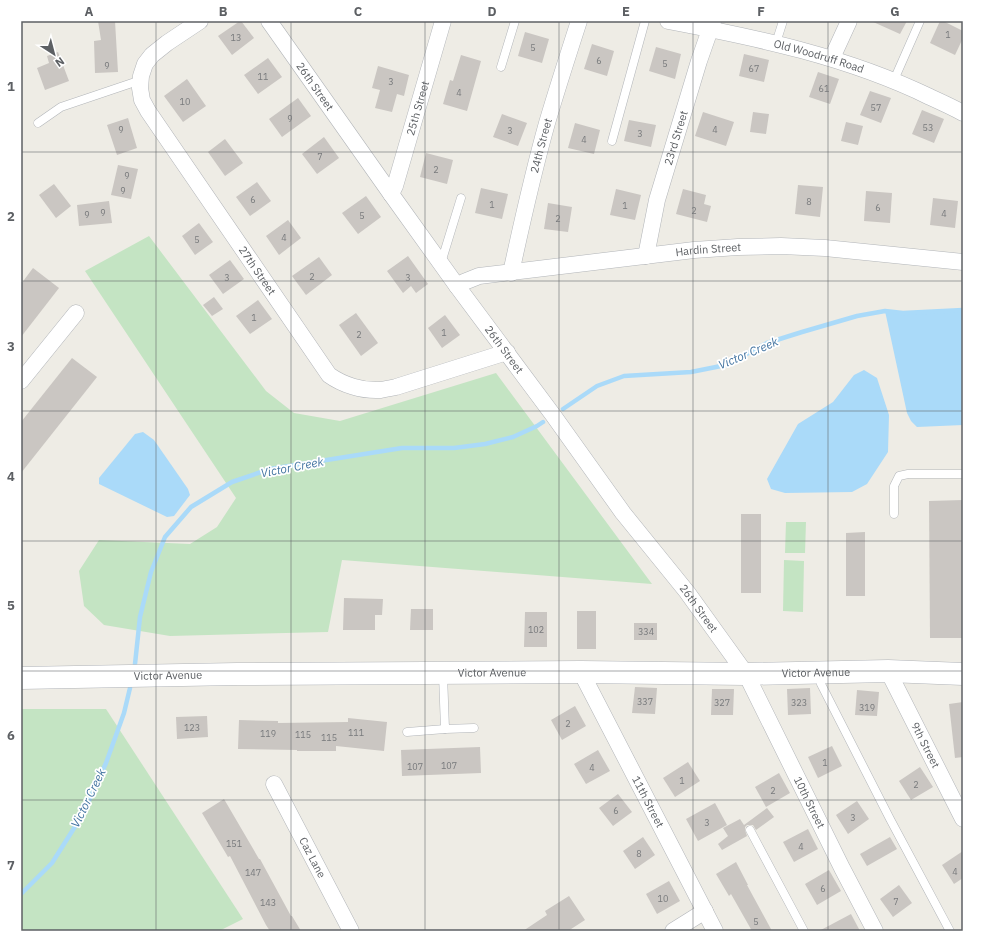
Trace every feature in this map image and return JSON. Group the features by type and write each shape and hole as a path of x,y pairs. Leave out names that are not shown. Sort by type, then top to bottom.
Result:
{"street":[{"name":"27th Street","path":"200,21 152,54 145,64 141,76 140,88 142,100 148,111 329,375 349,386 380,390 396,387 507,352"},
{"name":"26th Street","path":"269,21 457,286 562,426 623,513 687,592 746,674"},
{"name":"25th Street","path":"391,194 396,186 444,21"},
{"name":"24th Street","path":"511,273 547,122 579,21"},
{"name":"Old Woodruff Road","path":"668,21 711,25 832,58 894,80 961,108"},
{"path":"832,58 848,21"},
{"name":"23rd Street","path":"646,256 657,200 711,25"},
{"name":"Hardin Street","path":"457,286 480,276 694,250 738,247 781,246 825,248 963,262"},
{"path":"21,381 76,313"},
{"name":"Victor Avenue","path":"21,678 237,674 581,672 746,674 888,671 963,674"},
{"name":"9th Street","path":"888,671 963,819"},
{"name":"11th Street","path":"581,672 715,931"},
{"name":"10th Street","path":"746,674 842,868 875,931"},
{"name":"Caz Lane","path":"274,784 351,931"},
{"path":"673,931 705,911"}],"lane":[{"path":"501,67 515,21"},
{"path":"612,141 645,21"},
{"path":"776,43 783,21"},
{"path":"894,80 920,21"},
{"path":"38,123 61,106 141,80"},
{"path":"441,264 461,198"},
{"path":"894,514 894,486 899,476 908,474 963,474"},
{"path":"820,672 821,684 890,819 950,931"},
{"path":"443,673 445,729"},
{"path":"407,732 474,728"},
{"path":"750,830 804,931"}],"green space":[{"path":"149,236 266,391 294,413 340,421 496,373 652,584 342,560 328,632 170,636 104,625 84,606 79,571 99,540 190,544 217,527 236,498 85,271"},
{"path":"786,522 806,522 805,553 785,553"},
{"path":"784,560 804,561 803,612 783,611"},
{"path":"21,709 106,709 243,919 219,931 21,931"}],"water":[{"path":"963,310 963,425 917,427 911,421 907,413 885,311 903,313"},
{"path":"864,370 877,378 889,415 888,452 867,484 852,492 785,493 771,489 767,479 798,424 833,402 854,375"},
{"path":"143,432 154,440 188,489 190,495 174,516 167,517 99,484 99,478 135,434"}],"building":[{"path":"98,21 115,21 118,72 95,73 94,41 101,40"},
{"path":"240,21 254,38 232,55 218,36"},
{"path":"871,21 907,21 900,34"},
{"path":"940,21 963,31 963,38 955,55 930,43"},
{"path":"525,32 549,39 542,63 518,56"},
{"path":"592,44 614,51 607,76 584,69"},
{"path":"656,47 681,54 675,79 649,71"},
{"path":"58,52 69,81 45,90 37,68 49,63 47,56"},
{"path":"744,54 769,60 764,82 739,76"},
{"path":"461,55 481,61 467,111 443,104 450,80 453,81"},
{"path":"268,58 282,77 258,94 244,75"},
{"path":"378,66 409,75 404,96 397,94 392,112 375,108 380,90 372,88"},
{"path":"818,72 839,79 830,104 809,97"},
{"path":"187,79 206,106 183,122 164,96"},
{"path":"870,91 891,98 881,123 860,115"},
{"path":"298,98 311,116 282,137 269,119"},
{"path":"922,110 944,119 934,143 912,134"},
{"path":"703,112 734,122 726,146 695,136"},
{"path":"753,112 769,114 766,134 750,132"},
{"path":"502,114 527,123 518,146 493,137"},
{"path":"128,118 137,148 117,155 107,125"},
{"path":"629,120 656,125 651,147 624,141"},
{"path":"846,122 863,126 858,145 841,141"},
{"path":"575,123 600,130 594,154 568,148"},
{"path":"324,137 339,158 317,174 302,154"},
{"path":"225,139 243,163 225,176 208,152"},
{"path":"426,153 453,160 447,184 420,177"},
{"path":"118,165 138,169 131,199 111,195"},
{"path":"257,182 271,201 250,216 236,197"},
{"path":"54,184 71,206 56,218 39,195"},
{"path":"798,185 823,187 820,217 795,214"},
{"path":"481,188 508,194 502,219 475,213"},
{"path":"616,189 641,195 635,220 610,215"},
{"path":"683,189 706,195 704,204 711,206 707,222 676,214"},
{"path":"866,191 892,193 890,223 864,221"},
{"path":"366,196 381,217 358,234 342,213"},
{"path":"933,198 958,201 955,228 930,225"},
{"path":"109,201 112,223 79,226 77,205"},
{"path":"548,203 572,207 568,232 544,229"},
{"path":"288,220 301,238 279,255 266,236"},
{"path":"199,223 213,242 195,255 182,236"},
{"path":"408,256 428,284 416,293 411,286 403,293 387,271"},
{"path":"319,257 332,275 306,295 292,276"},
{"path":"230,260 244,279 223,294 209,275"},
{"path":"33,268 59,288 21,337 21,284"},
{"path":"214,297 223,309 212,316 203,305"},
{"path":"258,300 272,319 250,334 236,316"},
{"path":"356,313 378,343 361,356 339,325"},
{"path":"445,315 460,335 442,348 428,328"},
{"path":"72,358 97,377 21,473 21,422"},
{"path":"963,500 963,638 930,638 929,501"},
{"path":"741,514 761,514 761,593 741,593"},
{"path":"865,532 865,596 846,596 846,533"},
{"path":"344,598 383,599 382,615 375,615 375,630 343,630"},
{"path":"411,609 433,609 433,630 410,630"},
{"path":"577,611 596,611 596,649 577,649"},
{"path":"525,612 547,612 547,647 524,647"},
{"path":"634,623 657,623 657,640 634,640"},
{"path":"635,687 657,688 655,714 632,713"},
{"path":"810,688 811,714 788,715 787,689"},
{"path":"712,689 734,689 733,715 711,715"},
{"path":"857,690 879,692 877,716 855,715"},
{"path":"963,702 963,757 955,758 949,704"},
{"path":"575,706 586,726 562,740 551,720"},
{"path":"207,716 208,737 177,739 176,717"},
{"path":"348,718 387,722 384,751 336,746 336,751 238,749 239,720 278,721 278,723 348,722"},
{"path":"832,746 842,766 818,778 808,757"},
{"path":"480,747 481,773 402,776 401,750"},
{"path":"598,750 610,771 586,784 574,764"},
{"path":"688,762 700,781 675,797 663,778"},
{"path":"920,767 933,787 911,800 899,781"},
{"path":"779,773 790,793 766,807 755,787"},
{"path":"618,794 632,812 613,826 599,808"},
{"path":"224,799 301,931 270,931 266,925 230,856 228,857 202,813"},
{"path":"857,801 869,819 848,834 836,815"},
{"path":"715,803 727,825 698,841 686,819"},
{"path":"767,808 774,817 756,830 753,825 747,825 745,830 747,836 722,850 718,844 728,836 723,828 740,819 744,825"},
{"path":"808,829 818,849 794,862 783,842"},
{"path":"643,837 655,855 635,869 623,851"},
{"path":"890,837 897,849 867,866 860,854"},
{"path":"963,851 963,878 954,884 942,865"},
{"path":"736,862 772,931 752,931 731,894 729,896 716,874"},
{"path":"829,870 841,891 817,905 805,884"},
{"path":"669,881 680,901 657,914 646,894"},
{"path":"899,885 912,903 893,917 880,899"},
{"path":"569,896 585,920 568,931 523,931 547,915 545,911"},
{"path":"851,914 860,931 819,931"}],"waterway":[{"name":"Victor Creek","path":"563,409 597,386 624,376 691,372 726,365 767,343 857,316 885,311 903,313 963,310"},
{"name":"Victor Creek","path":"135,664 140,617 151,572 165,537 191,507 232,482 270,469 402,448 454,448 485,444 513,437 543,422"},
{"name":"Victor Creek","path":"21,894 52,863 83,814 106,763 124,713 130,688"}]}
